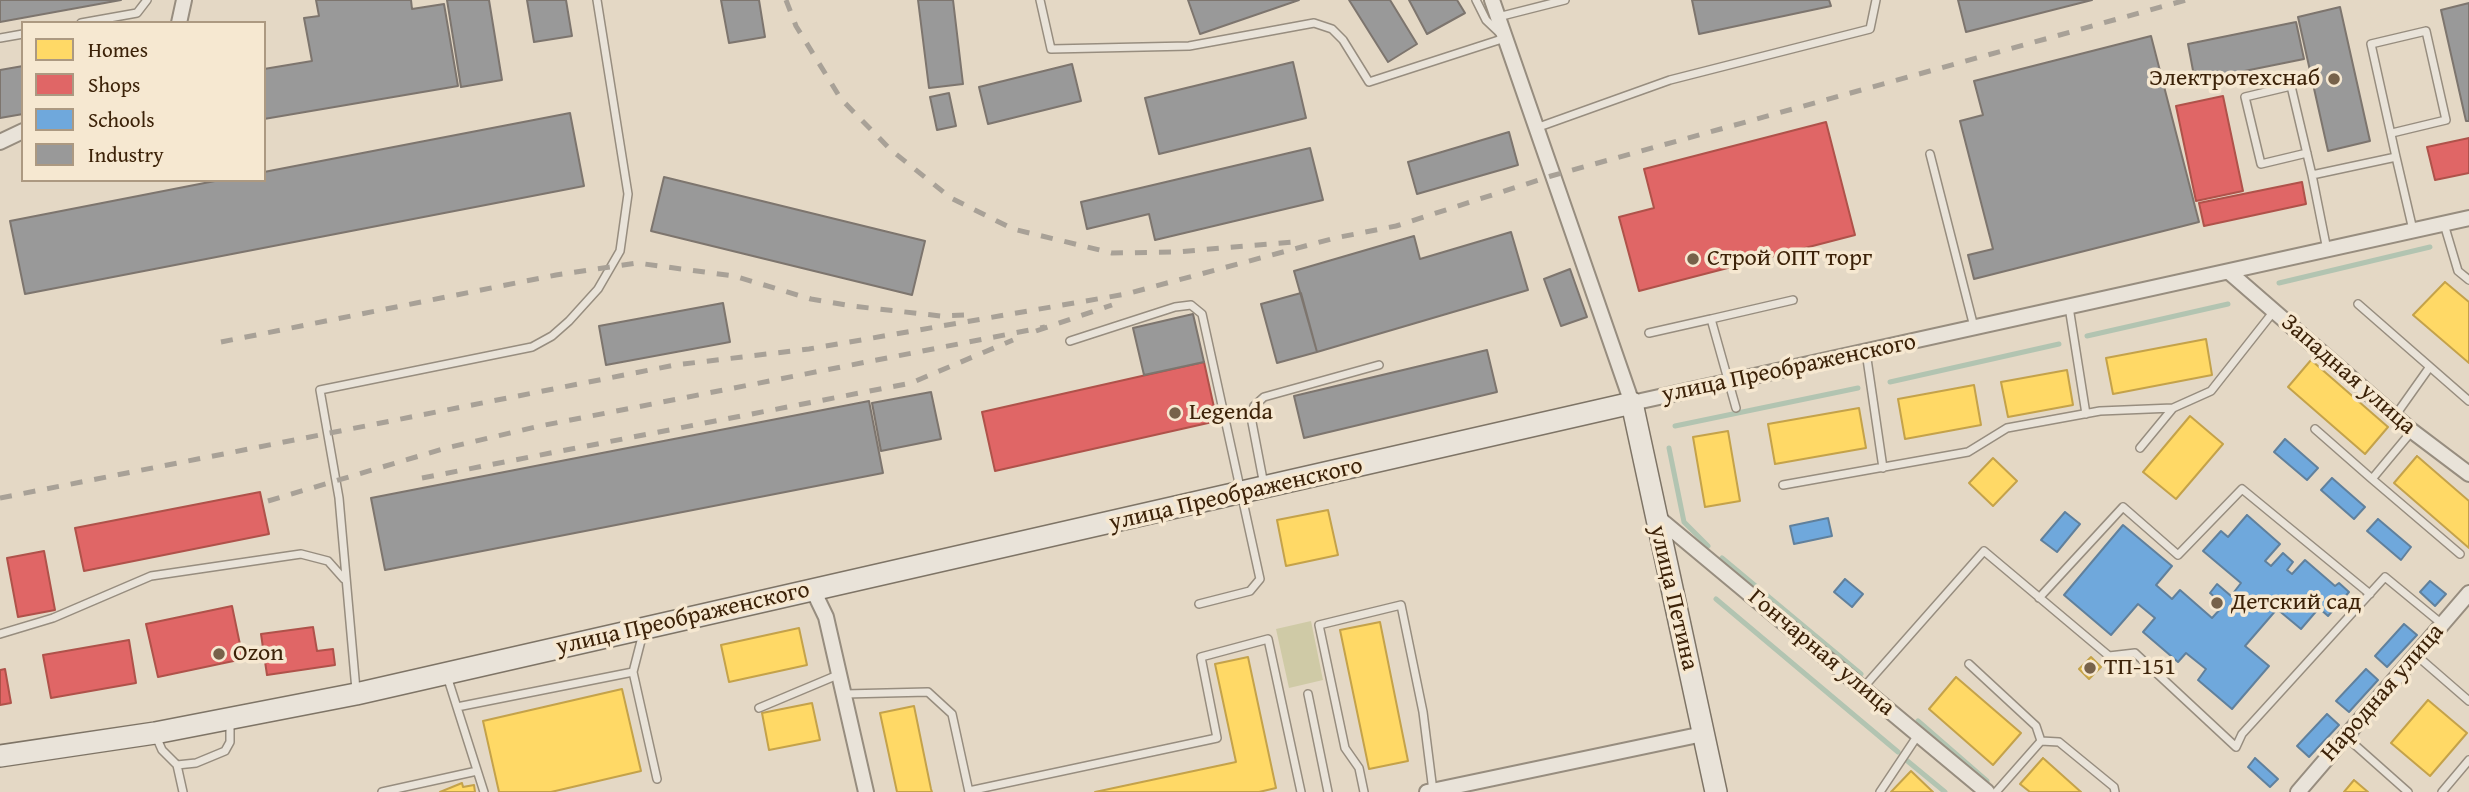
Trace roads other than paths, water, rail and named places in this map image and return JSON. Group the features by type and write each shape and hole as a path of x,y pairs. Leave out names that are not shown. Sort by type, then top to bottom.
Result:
{"street":[{"path":"179,21 184,0"},
{"path":"1492,0 1632,403"},
{"path":"0,142 21,132"},
{"name":"улица Преображенского","path":"0,756 155,733 356,694 1265,489 1632,403 2469,218"},
{"name":"Западная улица","path":"2229,272 2395,416 2469,474"},
{"name":"улица Петина","path":"1632,403 1654,515 1716,792"},
{"name":"Гончарная улица","path":"1654,515 1987,792"},
{"path":"813,590 826,617 841,674 866,792"},
{"name":"Народная улица","path":"2298,792 2469,593"},
{"path":"1430,791 1703,734"}],"lane":[{"path":"91,21 137,12 146,0"},
{"path":"356,694 339,498 320,390 532,346 552,336 598,289 620,251 628,194 597,0"},
{"path":"1040,0 1051,49 1189,46 1314,23 1332,29 1343,40 1369,82 1505,38 1486,20 1476,0"},
{"path":"1498,17 1565,0"},
{"path":"1535,128 1670,80 1870,29 1877,0"},
{"path":"2392,133 2446,120 2426,31 2371,44 2413,230"},
{"path":"0,38 21,34"},
{"path":"2306,153 2260,164 2245,97 2291,86 2312,175 2327,250"},
{"path":"1930,154 1975,328"},
{"path":"2312,175 2396,157"},
{"path":"2444,224 2458,271 2469,280"},
{"path":"1649,333 1793,300"},
{"path":"2358,304 2429,369 2469,401"},
{"path":"1070,341 1175,307 1191,305 1202,314 1260,579 1250,591 1199,604"},
{"path":"2069,307 2086,414"},
{"path":"1783,485 1968,452 2007,428 2086,414 2173,408 2211,391 2274,311"},
{"path":"1711,319 1736,408"},
{"path":"1866,352 1883,468"},
{"path":"1265,489 1251,417 1254,406 1264,397 1379,365"},
{"path":"2395,416 2429,369"},
{"path":"2140,448 2173,408"},
{"path":"2315,429 2460,554"},
{"path":"2372,479 2412,430"},
{"path":"2039,598 2123,507 2178,555 2242,489 2370,594"},
{"path":"1863,688 1984,551 2109,656 2135,653 2236,747 2242,734 2385,577 2442,624"},
{"path":"0,634 53,618 151,576 301,554 328,561 344,579"},
{"path":"1364,792 1359,768 1345,748 1319,625 1401,605 1423,712 1430,791"},
{"path":"644,628 634,672 657,779"},
{"path":"845,694 928,692 952,714 969,792 1217,738 1201,657 1268,639 1301,792"},
{"path":"2416,655 2469,701"},
{"path":"1969,664 2036,726 2041,741"},
{"path":"457,708 634,672"},
{"path":"446,674 484,792"},
{"path":"759,708 841,674"},
{"path":"1308,694 1328,792"},
{"path":"177,765 196,763 225,751 230,742 230,717"},
{"path":"155,733 162,750 177,765 183,792"},
{"path":"1880,792 1919,735"},
{"path":"2346,736 2408,792"},
{"path":"1996,792 2041,741"},
{"path":"2041,741 2059,742 2114,787 2115,792"},
{"path":"2442,792 2469,760"},
{"path":"382,792 477,771"}],"waterway":[{"path":"2279,283 2430,247"},
{"path":"2087,336 2228,304"},
{"path":"1890,382 2059,344"},
{"path":"1675,426 1858,388"},
{"path":"1669,448 1684,522 1708,546"},
{"path":"1722,558 1861,674"},
{"path":"1716,599 1898,752"},
{"path":"1918,721 1987,781"},
{"path":"1905,759 1945,792"}],"railway":[{"path":"786,0 796,26 841,99 891,150 951,198 1013,229 1112,253 1176,252 1293,242"},
{"path":"0,498 675,365 809,349 1126,294 1335,238 1396,226 1551,176 2186,0"},
{"path":"221,342 556,275 637,263 734,276 811,299 852,306 941,316 964,315"},
{"path":"1036,331 1112,305"},
{"path":"268,501 446,448 540,426 1045,327"},
{"path":"422,478 911,383 1013,340"}],"place":[{"name":"Электротехснаб","path":"2334,79"},
{"name":"Строй ОПТ торг","path":"1693,259"},
{"name":"Legenda","path":"1175,413"},
{"name":"Детский сад","path":"2217,603"},
{"name":"Ozon","path":"219,654"},
{"name":"ТП-151","path":"2090,668"}]}
